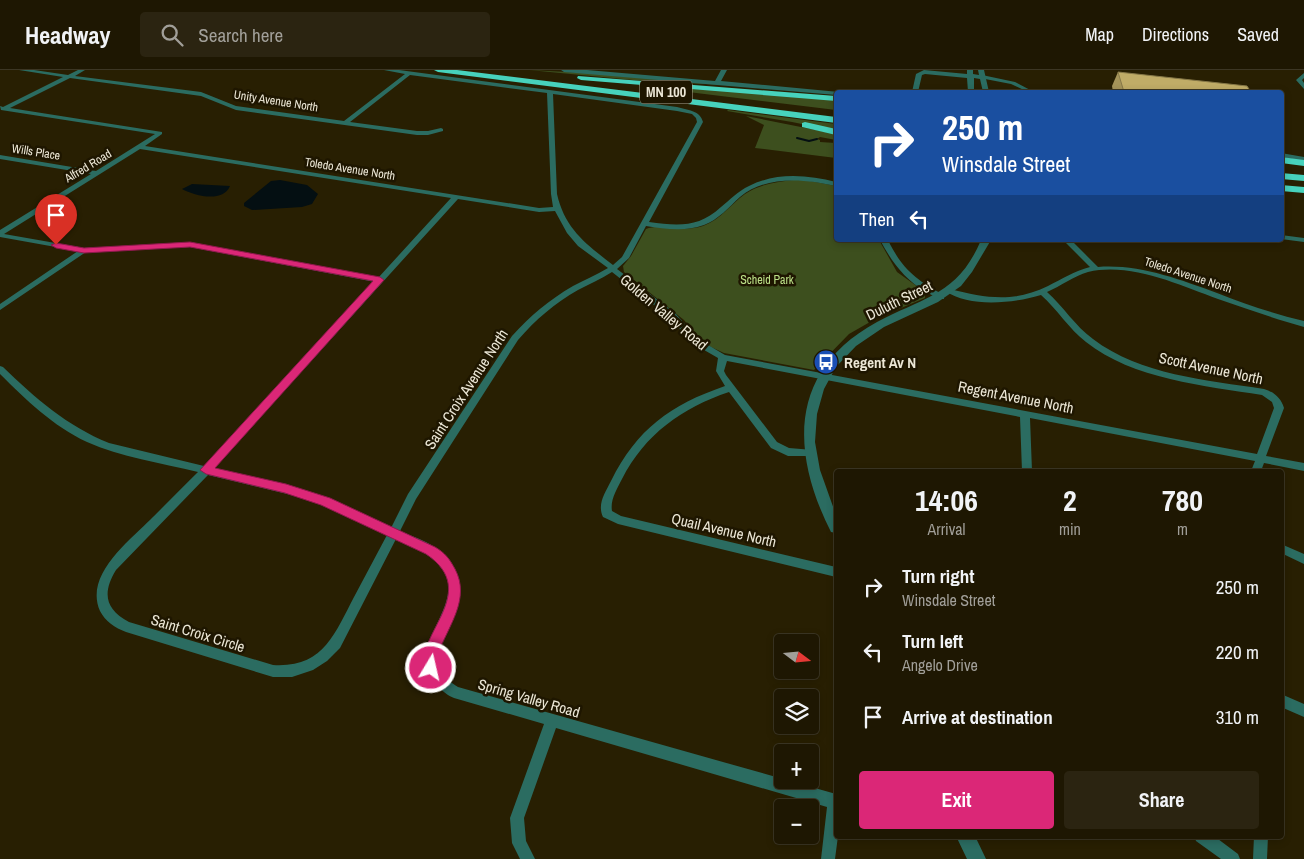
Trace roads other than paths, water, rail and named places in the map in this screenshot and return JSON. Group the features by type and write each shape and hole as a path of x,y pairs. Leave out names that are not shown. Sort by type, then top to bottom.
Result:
{"highway":[{"name":"MN 100","path":"438,70 834,120"},
{"name":"MN 100","path":"495,70 834,113"},
{"path":"501,70 533,73"},
{"path":"562,73 635,83 834,96"},
{"path":"596,90 791,122 834,132"},
{"path":"1284,160 1304,163"},
{"path":"1284,168 1304,170"},
{"path":"1284,176 1304,178"},
{"path":"1284,188 1304,190"}],"street":[{"name":"Unity Avenue North","path":"22,70 201,94 215,97 230,106 345,123 417,133 441,130"},
{"path":"1,109 82,70"},
{"path":"388,70 550,91"},
{"path":"717,83 724,70"},
{"path":"1296,70 1304,74 1299,80 1304,87"},
{"path":"915,90 919,74 924,72 982,74 1012,83 1027,90"},
{"path":"345,123 409,73"},
{"path":"562,73 717,83 834,96"},
{"path":"970,73 971,90"},
{"path":"982,74 986,90"},
{"name":"Saint Croix Avenue North","path":"392,533 412,497 520,332 541,311 570,291 606,274 625,258 700,122 700,117 696,114 668,108 550,91"},
{"name":"Golden Valley Road","path":"550,91 554,194 557,209 571,233 581,244 672,315 695,341 723,357 720,371 730,388 774,444 788,452 810,453"},
{"name":"Alfred Road","path":"0,234 160,133 1,109"},
{"name":"Toledo Avenue North","path":"140,147 539,210 557,209"},
{"path":"1284,156 1304,159"},
{"name":"Wills Place","path":"0,157 97,173"},
{"path":"644,223 679,227 700,224 712,218 746,190 772,181 804,178 834,184"},
{"name":"Saint Croix Circle","path":"392,533 336,644 318,661 298,670 286,673 274,671 126,627 117,623 104,610 102,592 109,572 123,554 206,470 456,197"},
{"path":"0,234 84,250 190,245 380,280"},
{"path":"1284,237 1304,240"},
{"name":"Toledo Avenue North","path":"885,242 903,272 915,282 946,294 974,299 1007,300 1042,292 1077,272 1117,268 1149,273 1304,324"},
{"path":"976,242 978,257"},
{"name":"Duluth Street","path":"810,453 810,415 814,397 823,376 844,349 881,324 946,294 965,277 985,242"},
{"path":"1069,242 1096,269"},
{"path":"0,308 84,250"},
{"name":"Scott Avenue North","path":"1042,292 1080,332 1106,351 1153,370 1178,377 1264,392 1278,402 1279,408 1261,458"},
{"name":"Regent Avenue North","path":"723,357 1304,466"},
{"name":"Spring Valley Road","path":"0,369 43,410 71,431 86,439 107,446 310,496 430,550 443,558 453,578 455,589 450,612 430,656 431,668 436,678 454,692 834,801"},
{"name":"Quail Avenue North","path":"730,388 688,404 670,415 645,437 630,456 617,478 606,504 607,514 618,520 834,572"},
{"path":"1026,414 1027,469"},
{"path":"810,453 819,490 826,510 834,524"},
{"path":"1257,469 1261,458"},
{"path":"1284,549 1304,559"},
{"path":"1284,702 1304,712"},
{"path":"528,859 519,843 517,818 552,720"},
{"path":"828,859 834,816"},
{"path":"967,839 977,859"},
{"path":"1205,839 1233,859"},
{"path":"1260,859 1262,839"}],"waterway":[{"path":"797,138 809,141 817,139"}],"place":[{"name":"Regent Av N","path":"826,362"}],"park label":[{"name":"Scheid Park","path":"767,280"}]}
